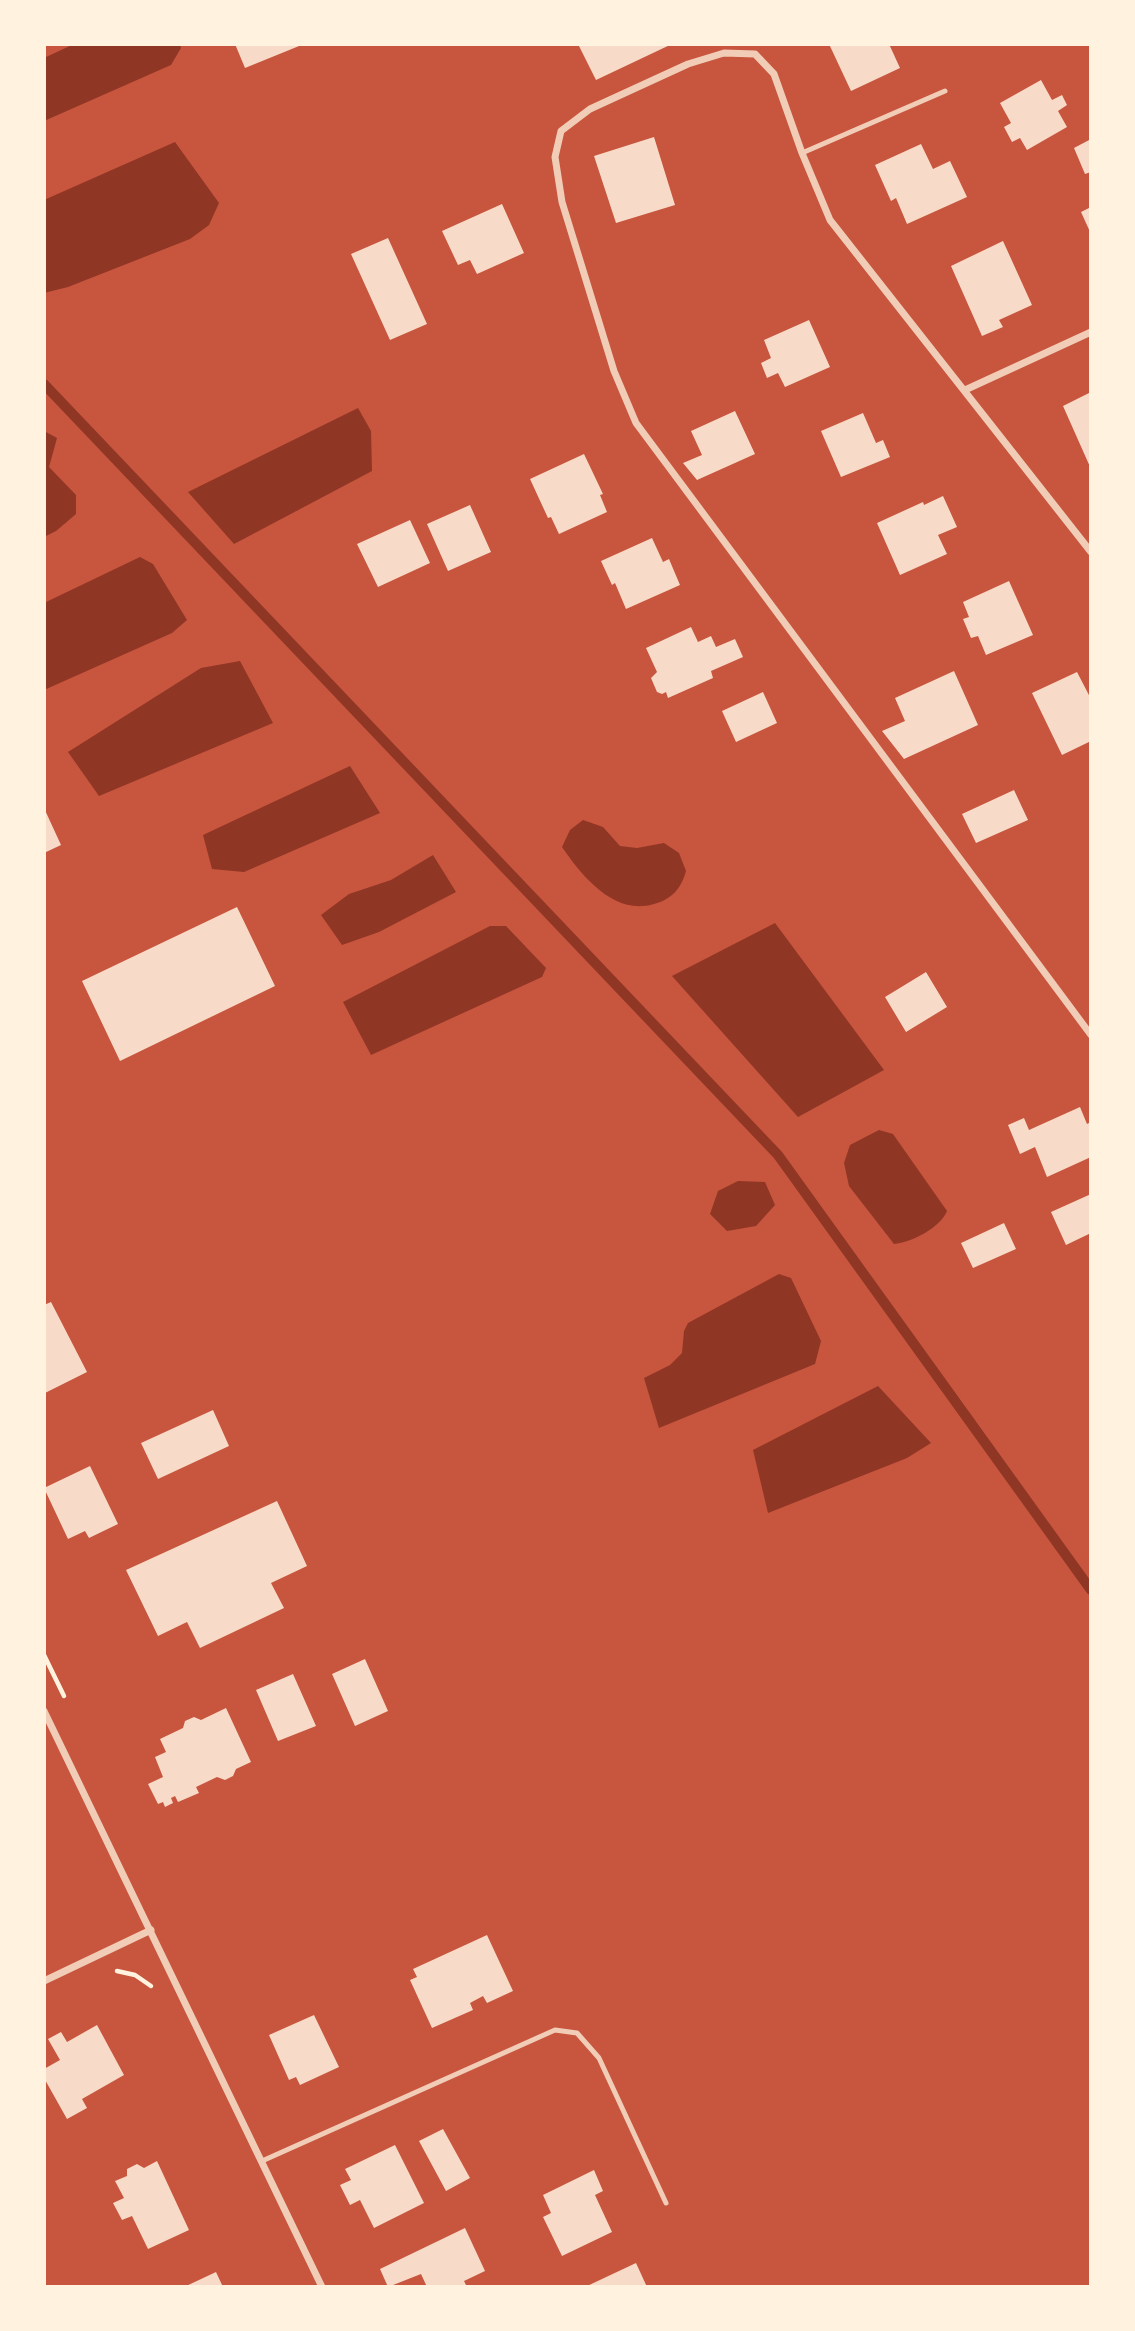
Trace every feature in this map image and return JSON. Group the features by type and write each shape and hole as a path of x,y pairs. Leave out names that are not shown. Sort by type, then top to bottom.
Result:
{"street":[{"path":"1091,552 830,220 802,153 774,74 755,54 724,53 688,64 590,109 561,131 555,158 562,202 614,371 636,423 1091,1035"},
{"path":"965,390 1091,332"},
{"path":"44,1711 322,2287"},
{"path":"44,1981 151,1930"}],"lane":[{"path":"802,153 945,91"},
{"path":"262,2161 555,2029 577,2033 599,2058 666,2203"}],"path":[{"path":"105,1977 117,1971 135,1975 153,1987 161,2001 180,1992"}],"shaded area":[{"path":"74,44 180,44 181,48 171,65 44,121 44,58"},
{"path":"175,142 219,203 209,225 190,239 68,287 44,293 44,200"},
{"path":"358,408 371,431 372,471 234,544 188,492"},
{"path":"44,431 57,438 49,467 76,495 76,514 56,531 44,537"},
{"path":"140,557 153,564 187,620 172,633 44,690 44,603"},
{"path":"240,661 273,723 99,796 68,752 201,668"},
{"path":"350,766 380,813 244,872 212,869 203,835"},
{"path":"583,820 603,827 620,846 637,848 664,843 679,853 686,871 678,888 660,902 639,906 613,899 600,891 579,870 562,847 570,830"},
{"path":"433,855 456,892 379,932 342,945 321,915 349,894 391,880"},
{"path":"775,923 884,1070 798,1117 672,976"},
{"path":"490,926 506,926 546,968 542,977 371,1055 343,1002"},
{"path":"879,1130 893,1134 947,1211 938,1223 925,1233 894,1244 849,1186 844,1163 850,1145"},
{"path":"738,1181 765,1182 775,1205 756,1226 727,1231 710,1214 718,1191"},
{"path":"779,1274 791,1278 821,1341 815,1364 659,1428 644,1378 670,1365 682,1353 684,1331 688,1323"},
{"path":"878,1386 931,1443 907,1458 768,1513 753,1450"}],"building":[{"path":"235,44 304,44 245,68"},
{"path":"578,44 672,44 596,80"},
{"path":"829,44 889,44 900,68 851,91"},
{"path":"1041,80 1052,100 1062,95 1067,105 1058,111 1067,127 1027,150 1020,138 1012,142 1004,127 1011,123 1000,103"},
{"path":"654,137 675,205 616,223 594,156"},
{"path":"1091,139 1091,172 1085,174 1074,148"},
{"path":"921,144 933,169 950,161 967,197 907,224 896,198 891,201 875,165"},
{"path":"502,204 524,253 477,274 470,260 458,265 442,231"},
{"path":"1091,207 1091,234 1081,212"},
{"path":"388,238 427,324 390,340 351,254"},
{"path":"1003,241 1032,305 999,320 1003,327 982,336 951,266"},
{"path":"809,320 830,367 785,387 778,373 767,378 761,363 771,358 764,340"},
{"path":"1091,392 1091,469 1063,406"},
{"path":"735,411 755,454 697,480 683,463 702,455 691,431"},
{"path":"863,413 876,443 883,440 890,457 841,477 821,431"},
{"path":"584,454 603,494 600,495 607,512 559,534 551,517 548,518 530,479"},
{"path":"943,496 957,527 938,535 947,554 900,575 877,523"},
{"path":"470,505 491,552 448,571 427,524"},
{"path":"410,520 430,563 378,587 357,544"},
{"path":"652,538 663,562 669,559 680,585 626,609 615,583 612,585 601,561"},
{"path":"1009,581 1033,635 986,655 978,636 971,638 963,619 969,617 963,602"},
{"path":"691,627 698,642 711,636 716,647 735,639 743,657 711,671 713,678 668,698 666,692 657,692 651,678 657,672 646,648"},
{"path":"954,671 978,725 904,759 882,731 905,721 895,698"},
{"path":"1077,672 1091,699 1091,741 1062,755 1032,693"},
{"path":"763,692 777,723 736,742 722,711"},
{"path":"1014,790 1028,820 976,843 962,814"},
{"path":"44,808 61,845 44,853"},
{"path":"237,907 275,986 120,1061 82,981"},
{"path":"926,972 947,1007 906,1032 885,997"},
{"path":"1080,1107 1087,1124 1091,1122 1091,1157 1047,1177 1035,1147 1020,1154 1008,1125 1024,1118 1029,1130"},
{"path":"1091,1194 1091,1233 1066,1245 1051,1212"},
{"path":"1004,1223 1016,1249 973,1268 961,1243"},
{"path":"51,1302 87,1372 45,1393 44,1305"},
{"path":"213,1410 229,1446 158,1479 141,1443"},
{"path":"90,1466 118,1524 89,1538 85,1531 68,1539 44,1488"},
{"path":"277,1501 307,1566 271,1583 284,1608 200,1648 187,1622 158,1636 126,1570"},
{"path":"365,1659 388,1711 355,1726 332,1674"},
{"path":"293,1674 316,1726 278,1741 256,1690"},
{"path":"226,1708 251,1762 236,1769 233,1776 225,1780 217,1777 196,1787 199,1793 178,1802 175,1796 171,1798 173,1803 165,1807 163,1802 158,1804 148,1784 163,1777 155,1757 166,1752 160,1739 183,1728 185,1721 194,1717 201,1720"},
{"path":"487,1935 513,1991 487,2003 483,1996 470,2003 473,2010 432,2028 410,1980 417,1977 413,1969"},
{"path":"314,2015 339,2067 300,2085 296,2077 289,2080 269,2035"},
{"path":"97,2025 124,2075 82,2099 87,2108 67,2119 44,2078 44,2069 60,2060 48,2039 61,2032 67,2042"},
{"path":"443,2129 470,2178 446,2191 419,2141"},
{"path":"395,2145 424,2203 374,2228 360,2200 350,2205 340,2185 351,2180 345,2169"},
{"path":"157,2161 189,2230 148,2249 132,2216 122,2220 113,2203 124,2198 115,2181 127,2176 127,2169 137,2164 144,2168"},
{"path":"594,2170 603,2191 595,2195 612,2232 562,2256 543,2217 551,2213 543,2195"},
{"path":"465,2228 485,2271 464,2281 467,2287 427,2287 421,2274 388,2287 380,2269"},
{"path":"636,2263 647,2287 585,2287"},
{"path":"216,2272 223,2287 184,2287"}],"waterway":[{"path":"44,384 778,1155 1091,1590"}]}
